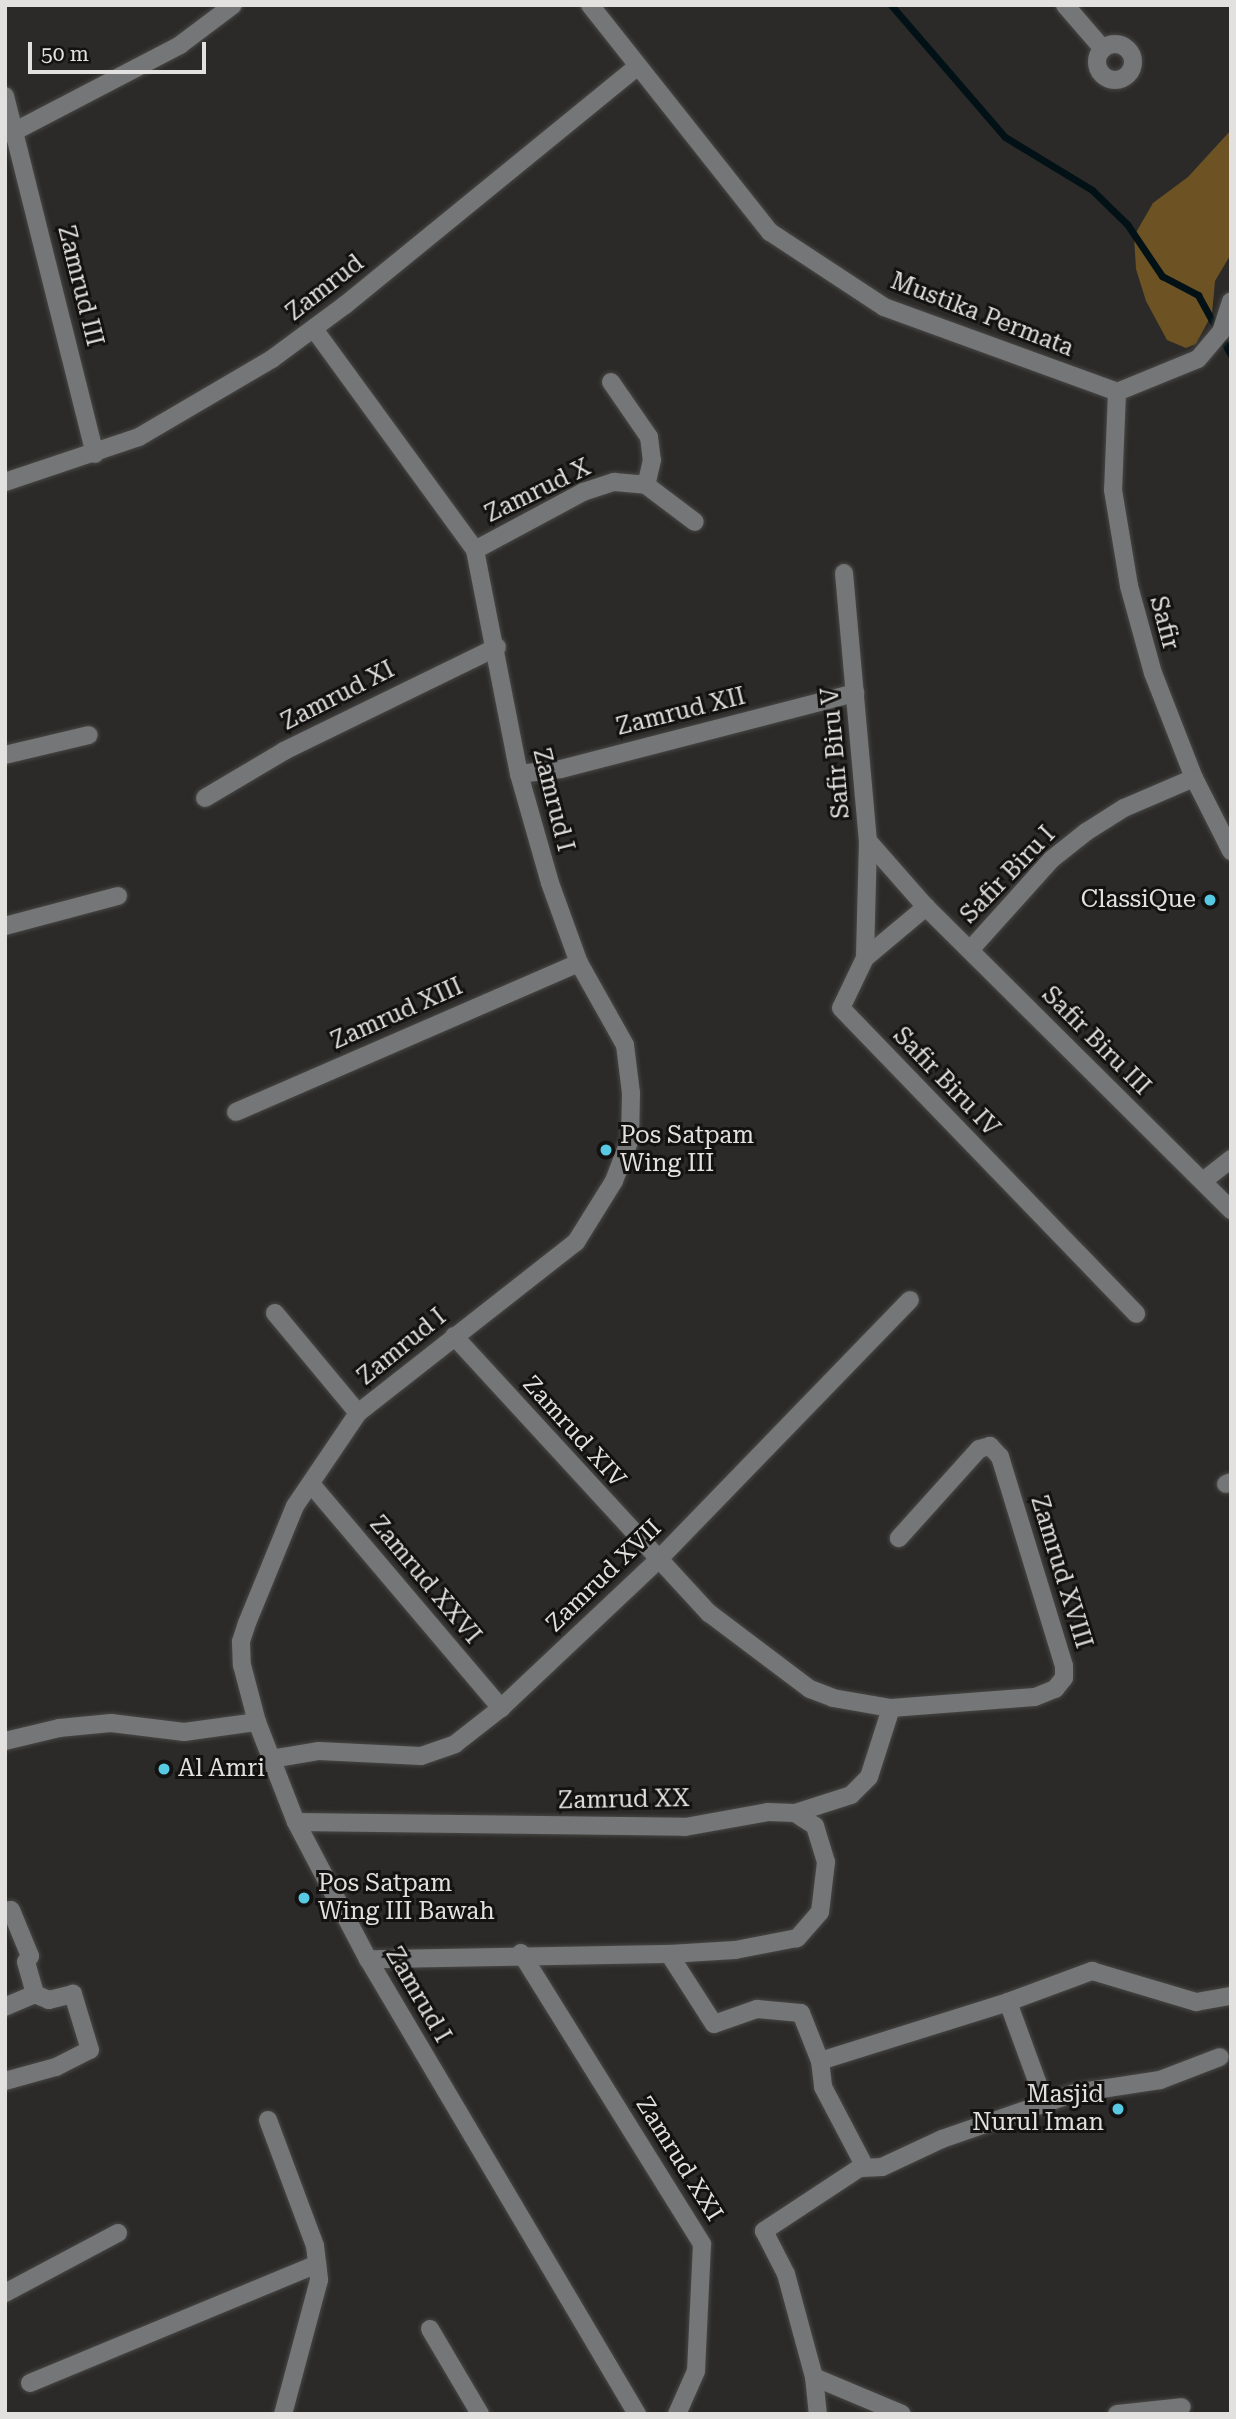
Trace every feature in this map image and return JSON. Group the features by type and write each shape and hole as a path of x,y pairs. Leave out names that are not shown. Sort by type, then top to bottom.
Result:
{"street":[{"path":"17,130 180,45 233,5"},
{"name":"Mustika Permata","path":"590,5 636,68 770,232 884,307 1116,392"},
{"path":"1065,5 1103,49"},
{"name":"Zamrud","path":"5,482 139,438 211,398 314,329 636,68"},
{"name":"Zamrud III","path":"5,96 17,130 95,454"},
{"path":"1116,392 1198,359 1222,332 1231,302"},
{"name":"Zamrud I","path":"314,329 475,550 497,647 519,774 550,883 579,962 625,1045 631,1093 625,1160 576,1242 358,1413 295,1506 241,1642 242,1665 257,1722 296,1822 368,1959 638,2414"},
{"path":"611,382 649,437 652,460 646,485 695,522"},
{"name":"Safir","path":"1116,392 1113,490 1129,586 1153,673 1194,778 1231,851"},
{"name":"Zamrud X","path":"475,550 583,492 614,482 646,485"},
{"name":"Safir Biru V","path":"844,573 868,841 926,907"},
{"name":"Zamrud XI","path":"205,798 284,751 497,647"},
{"name":"Zamrud XII","path":"519,774 561,769 855,693"},
{"path":"5,755 89,736"},
{"name":"Safir Biru I","path":"970,950 1052,859 1086,832 1124,808 1194,778"},
{"name":"Safir Biru IV","path":"868,841 865,958 843,997 843,1011 1136,1314"},
{"path":"5,926 118,896"},
{"path":"865,958 926,907"},
{"name":"Safir Biru III","path":"926,907 1231,1210"},
{"name":"Zamrud XIII","path":"236,1112 579,962"},
{"path":"1203,1181 1231,1159"},
{"name":"Zamrud XVII","path":"271,1759 319,1751 421,1756 455,1744 501,1708 658,1560 910,1300"},
{"path":"275,1313 358,1413"},
{"name":"Zamrud XIV","path":"454,1336 658,1560"},
{"name":"Zamrud XVIII","path":"658,1560 709,1613 810,1689 833,1698 891,1708 1035,1697 1055,1689 1064,1678 1000,1457 990,1446 979,1449 899,1538"},
{"name":"Zamrud XXVI","path":"311,1484 501,1708"},
{"name":"Zamrud XX","path":"296,1822 685,1827 768,1812 794,1813 851,1795 869,1777 891,1708"},
{"path":"5,1741 59,1728 111,1723 184,1732 257,1722"},
{"path":"368,1959 521,1953 669,1954 735,1950 797,1938 821,1912 826,1862 815,1826 794,1813"},
{"path":"5,1912 10,1910 30,1956 26,1962 35,1994"},
{"name":"Zamrud XXI","path":"521,1953 702,2244 696,2371 677,2414"},
{"path":"669,1954 714,2024 757,2009 799,2011 820,2061 822,2087 862,2168"},
{"path":"820,2061 1008,2002 1092,1971 1196,2002 1231,1996"},
{"path":"5,2007 35,1994 49,2000 73,1994 90,2050 5,2081"},
{"path":"1008,2002 1046,2106"},
{"path":"818,2414 814,2377 786,2274 764,2231 862,2168 882,2167 1004,2116 1046,2106 1075,2093 1175,2076 1220,2057"},
{"path":"268,2120 315,2246 317,2264 317,2298 283,2414"},
{"path":"5,2293 118,2233"},
{"path":"30,2383 317,2264"},
{"path":"430,2329 480,2414"},
{"path":"814,2377 902,2414"},
{"path":"1117,2414 1182,2407"}],"shaded area":[{"path":"1231,130 1231,254 1215,281 1212,314 1196,344 1186,348 1167,340 1146,301 1136,269 1134,236 1153,203 1188,177"}],"waterway":[{"path":"891,5 1005,137 1092,190 1127,224 1162,276 1198,295 1231,355"}],"place":[{"name":"ClassiQue","path":"1210,900"},
{"name":"Pos Satpam Wing III","path":"606,1150"},
{"name":"Al Amri","path":"164,1769"},
{"name":"Pos Satpam Wing III Bawah","path":"304,1898"},
{"name":"Masjid Nurul Iman","path":"1118,2109"}]}
